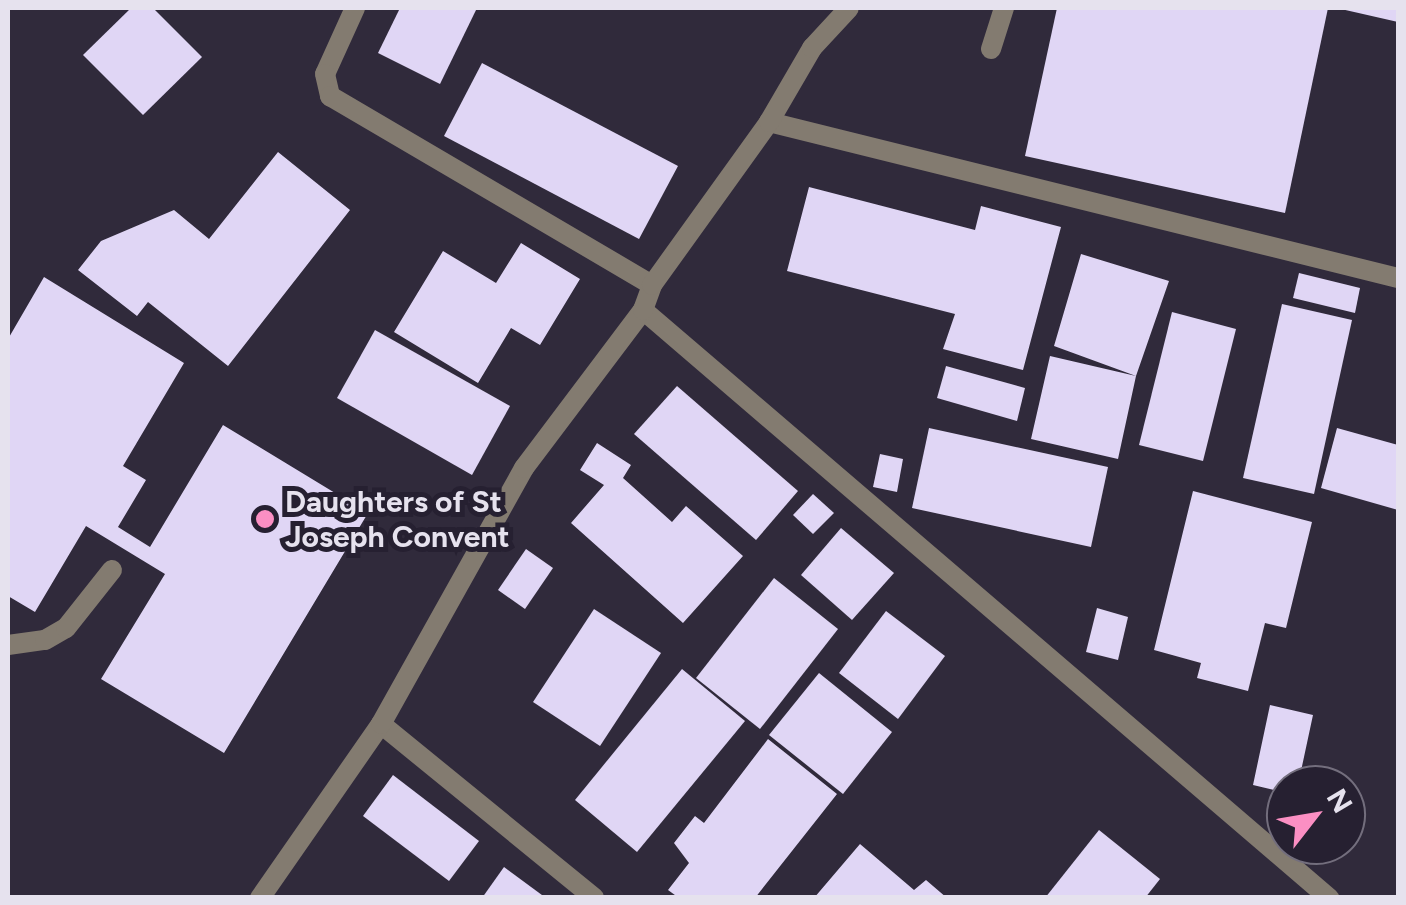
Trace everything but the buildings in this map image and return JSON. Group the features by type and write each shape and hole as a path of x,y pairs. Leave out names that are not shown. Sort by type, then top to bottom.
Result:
{"street":[{"path":"355,8 325,74 330,96 652,285"},
{"path":"260,898 381,724 524,468 643,310 652,285 769,122 812,48 849,8"},
{"path":"990,49 1004,8"},
{"path":"769,122 1398,278"},
{"path":"643,310 1329,898"},
{"path":"8,644 45,640 66,628 112,570"},
{"path":"381,724 594,898"}],"place":[{"name":"Daughters of St Joseph Convent","path":"265,519"}]}
